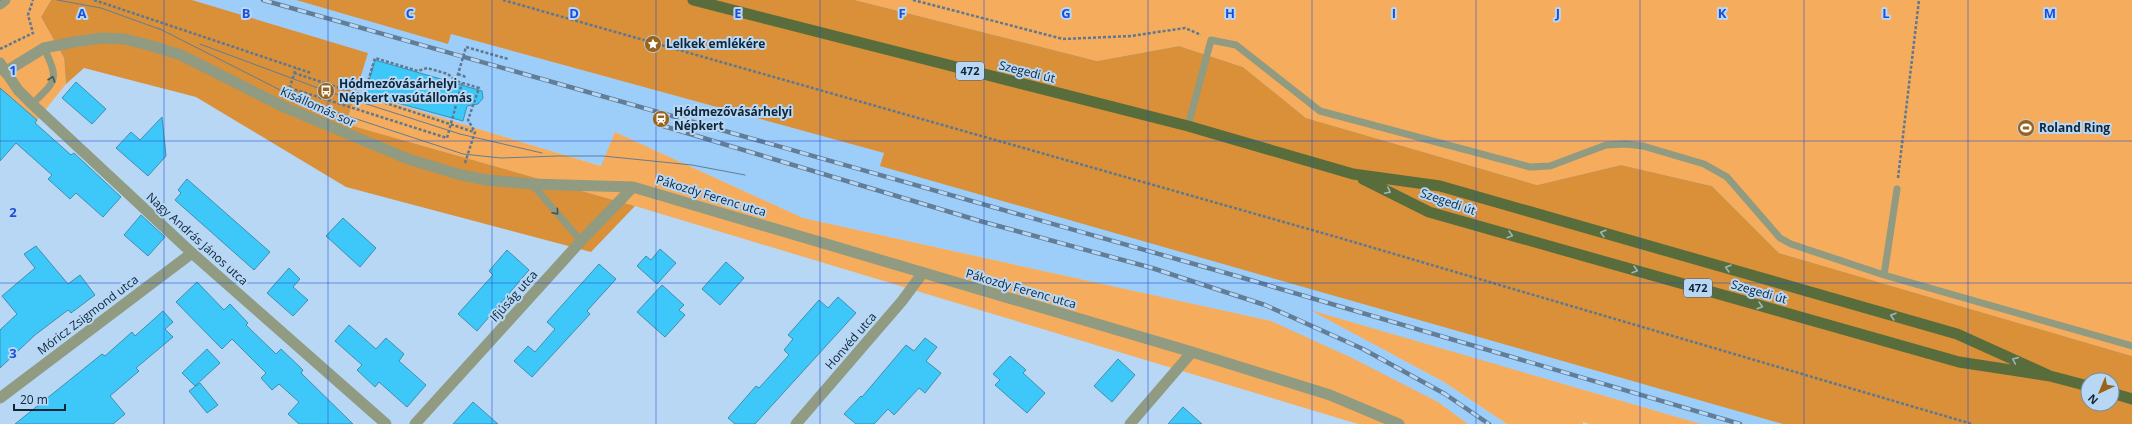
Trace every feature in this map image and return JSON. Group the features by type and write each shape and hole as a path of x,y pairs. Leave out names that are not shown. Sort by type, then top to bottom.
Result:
{"main road":[{"name":"Szegedi út","path":"693,0 1188,126 1353,174 1440,186 1957,334 2050,376"},
{"name":"Szegedi út","path":"1353,174 1429,212 1959,362 2050,376 2080,384"},
{"path":"2120,395 2132,399"}],"street":[{"path":"0,4 5,0"},
{"name":"Kisállomás sor","path":"3,67 44,48 102,38 124,39 181,55 284,107 401,156 461,175 532,184 633,187"},
{"name":"Nagy András János utca","path":"3,67 18,90 32,104 192,254 386,424"},
{"name":"Ifjúság utca","path":"415,424 581,241 633,187"},
{"name":"Pákozdy Ferenc utca","path":"633,187 922,274 1192,352 1330,395 1399,424"},
{"name":"Móricz Zsigmond utca","path":"0,398 192,254"},
{"name":"Honvéd utca","path":"796,424 902,301 922,274"},
{"path":"1130,424 1192,352"}],"lane":[{"path":"1188,126 1211,40 1236,45 1320,111 1530,167 1550,166 1606,145 1626,144 1644,146 1704,164 1727,177 1769,226 1785,241 1884,275 2132,346"},
{"path":"32,104 47,89 53,78 54,70 44,48"},
{"path":"532,184 581,241"},
{"path":"1884,275 1897,189"}],"path":[{"path":"0,49 33,33 28,15 33,0"},
{"path":"94,0 311,73"},
{"path":"503,0 1340,238 1972,424"},
{"path":"913,0 1063,39 1131,36 1185,28 1211,40"},
{"path":"1897,189 1919,0"},
{"path":"456,82 466,47 508,59"},
{"path":"364,95 375,58 418,70 427,68 448,74 456,82 469,83 479,88 468,120 475,132 461,175"},
{"path":"296,68 290,88 447,138 462,83"},
{"path":"294,73 475,132"},
{"path":"458,74 466,77"}],"shaded area":[{"path":"0,0 51,0 41,17 64,58 66,84 33,125 0,97"},
{"path":"51,0 192,0 368,53 346,124 635,206 591,252 346,187 196,97 84,68 66,84 64,58 41,17"},
{"path":"192,0 296,0 447,43 451,34 884,153 881,166 1783,424 1701,424 1312,311 1444,382 1507,424 1468,424 1438,402 1271,321 803,218 615,132 602,166 356,92 367,53"},
{"path":"296,0 855,0 1097,61 1179,46 1243,67 1306,118 1537,185 1621,165 1712,186 1779,253 2132,356 2132,424 1783,424 880,166 884,153 451,34 448,44"},
{"path":"855,0 2132,0 2132,356 1779,253 1712,186 1621,165 1537,185 1306,118 1243,67 1179,46 1097,61"},
{"path":"356,92 601,166 615,132 803,218 1271,321 1350,357 1438,402 1468,424 1358,424 635,206 346,124"},
{"path":"1310,310 1701,424 1589,424 1583,422 1583,424 1507,424 1444,382"}],"building":[{"path":"375,60 482,91 483,98 478,104 467,106 463,121 365,94"},
{"path":"76,82 106,109 92,124 62,98"},
{"path":"0,88 37,120 35,123 71,155 74,153 121,197 103,217 76,193 70,199 48,179 52,175 16,143 0,161"},
{"path":"162,117 166,156 148,176 116,148 131,132 140,140"},
{"path":"187,179 270,252 254,270 175,200 181,193 178,190"},
{"path":"141,215 165,237 148,256 124,235"},
{"path":"343,218 376,248 360,267 326,236"},
{"path":"36,246 68,284 80,275 95,295 71,313 68,310 35,335 0,368 0,330 17,314 2,296 35,268 24,254"},
{"path":"660,249 676,263 657,284 637,266 646,256 651,260"},
{"path":"507,250 529,270 477,331 458,314 493,275 489,271"},
{"path":"726,262 744,278 720,305 702,289"},
{"path":"599,264 616,279 587,311 590,314 532,377 514,361 528,346 535,352 555,329 547,322"},
{"path":"289,268 300,279 293,287 308,300 293,316 267,293"},
{"path":"197,282 224,310 230,304 248,323 246,325 276,354 281,349 303,370 301,373 353,424 299,424 288,414 299,402 279,384 272,390 261,378 266,373 232,339 222,349 176,302"},
{"path":"662,285 684,305 679,310 685,315 665,337 637,312"},
{"path":"838,297 856,313 755,424 735,424 728,418 756,386 759,388 789,355 784,350 793,339 788,335 819,300 828,308"},
{"path":"163,311 173,322 165,329 173,337 136,368 139,371 110,396 125,414 113,424 15,424 102,354 105,356 132,332 135,336"},
{"path":"349,325 376,349 386,338 404,354 399,361 426,385 407,407 379,382 375,387 357,370 362,365 335,341"},
{"path":"925,338 937,347 926,361 941,373 925,393 919,388 894,415 888,409 874,424 856,424 844,414 861,396 862,397 906,345 914,351"},
{"path":"207,349 220,363 195,386 182,373"},
{"path":"1010,356 1026,370 1023,373 1045,393 1027,413 995,385 1000,380 993,374"},
{"path":"1118,359 1135,375 1112,402 1094,386"},
{"path":"200,383 218,405 207,413 189,391"},
{"path":"473,402 498,424 453,424"},
{"path":"1183,407 1202,424 1168,424"}],"tram line":[{"path":"57,0 101,8 162,30"},
{"path":"158,28 292,96 317,106 463,154 501,158 603,156 692,165 745,175"},
{"path":"200,44 326,91 460,134 542,153"}],"railway":[{"path":"263,0 1240,277 1740,424"},
{"path":"660,125 980,221 1152,268 1265,305 1363,349 1445,394 1489,424"}],"place":[{"name":"Lelkek emlékére","path":"653,44"},
{"name":"Hódmezővásárhelyi Népkert vasútállomás","path":"326,91"},
{"name":"Hódmezővásárhelyi Népkert","path":"661,119"},
{"name":"Roland Ring","path":"2026,128"}]}
